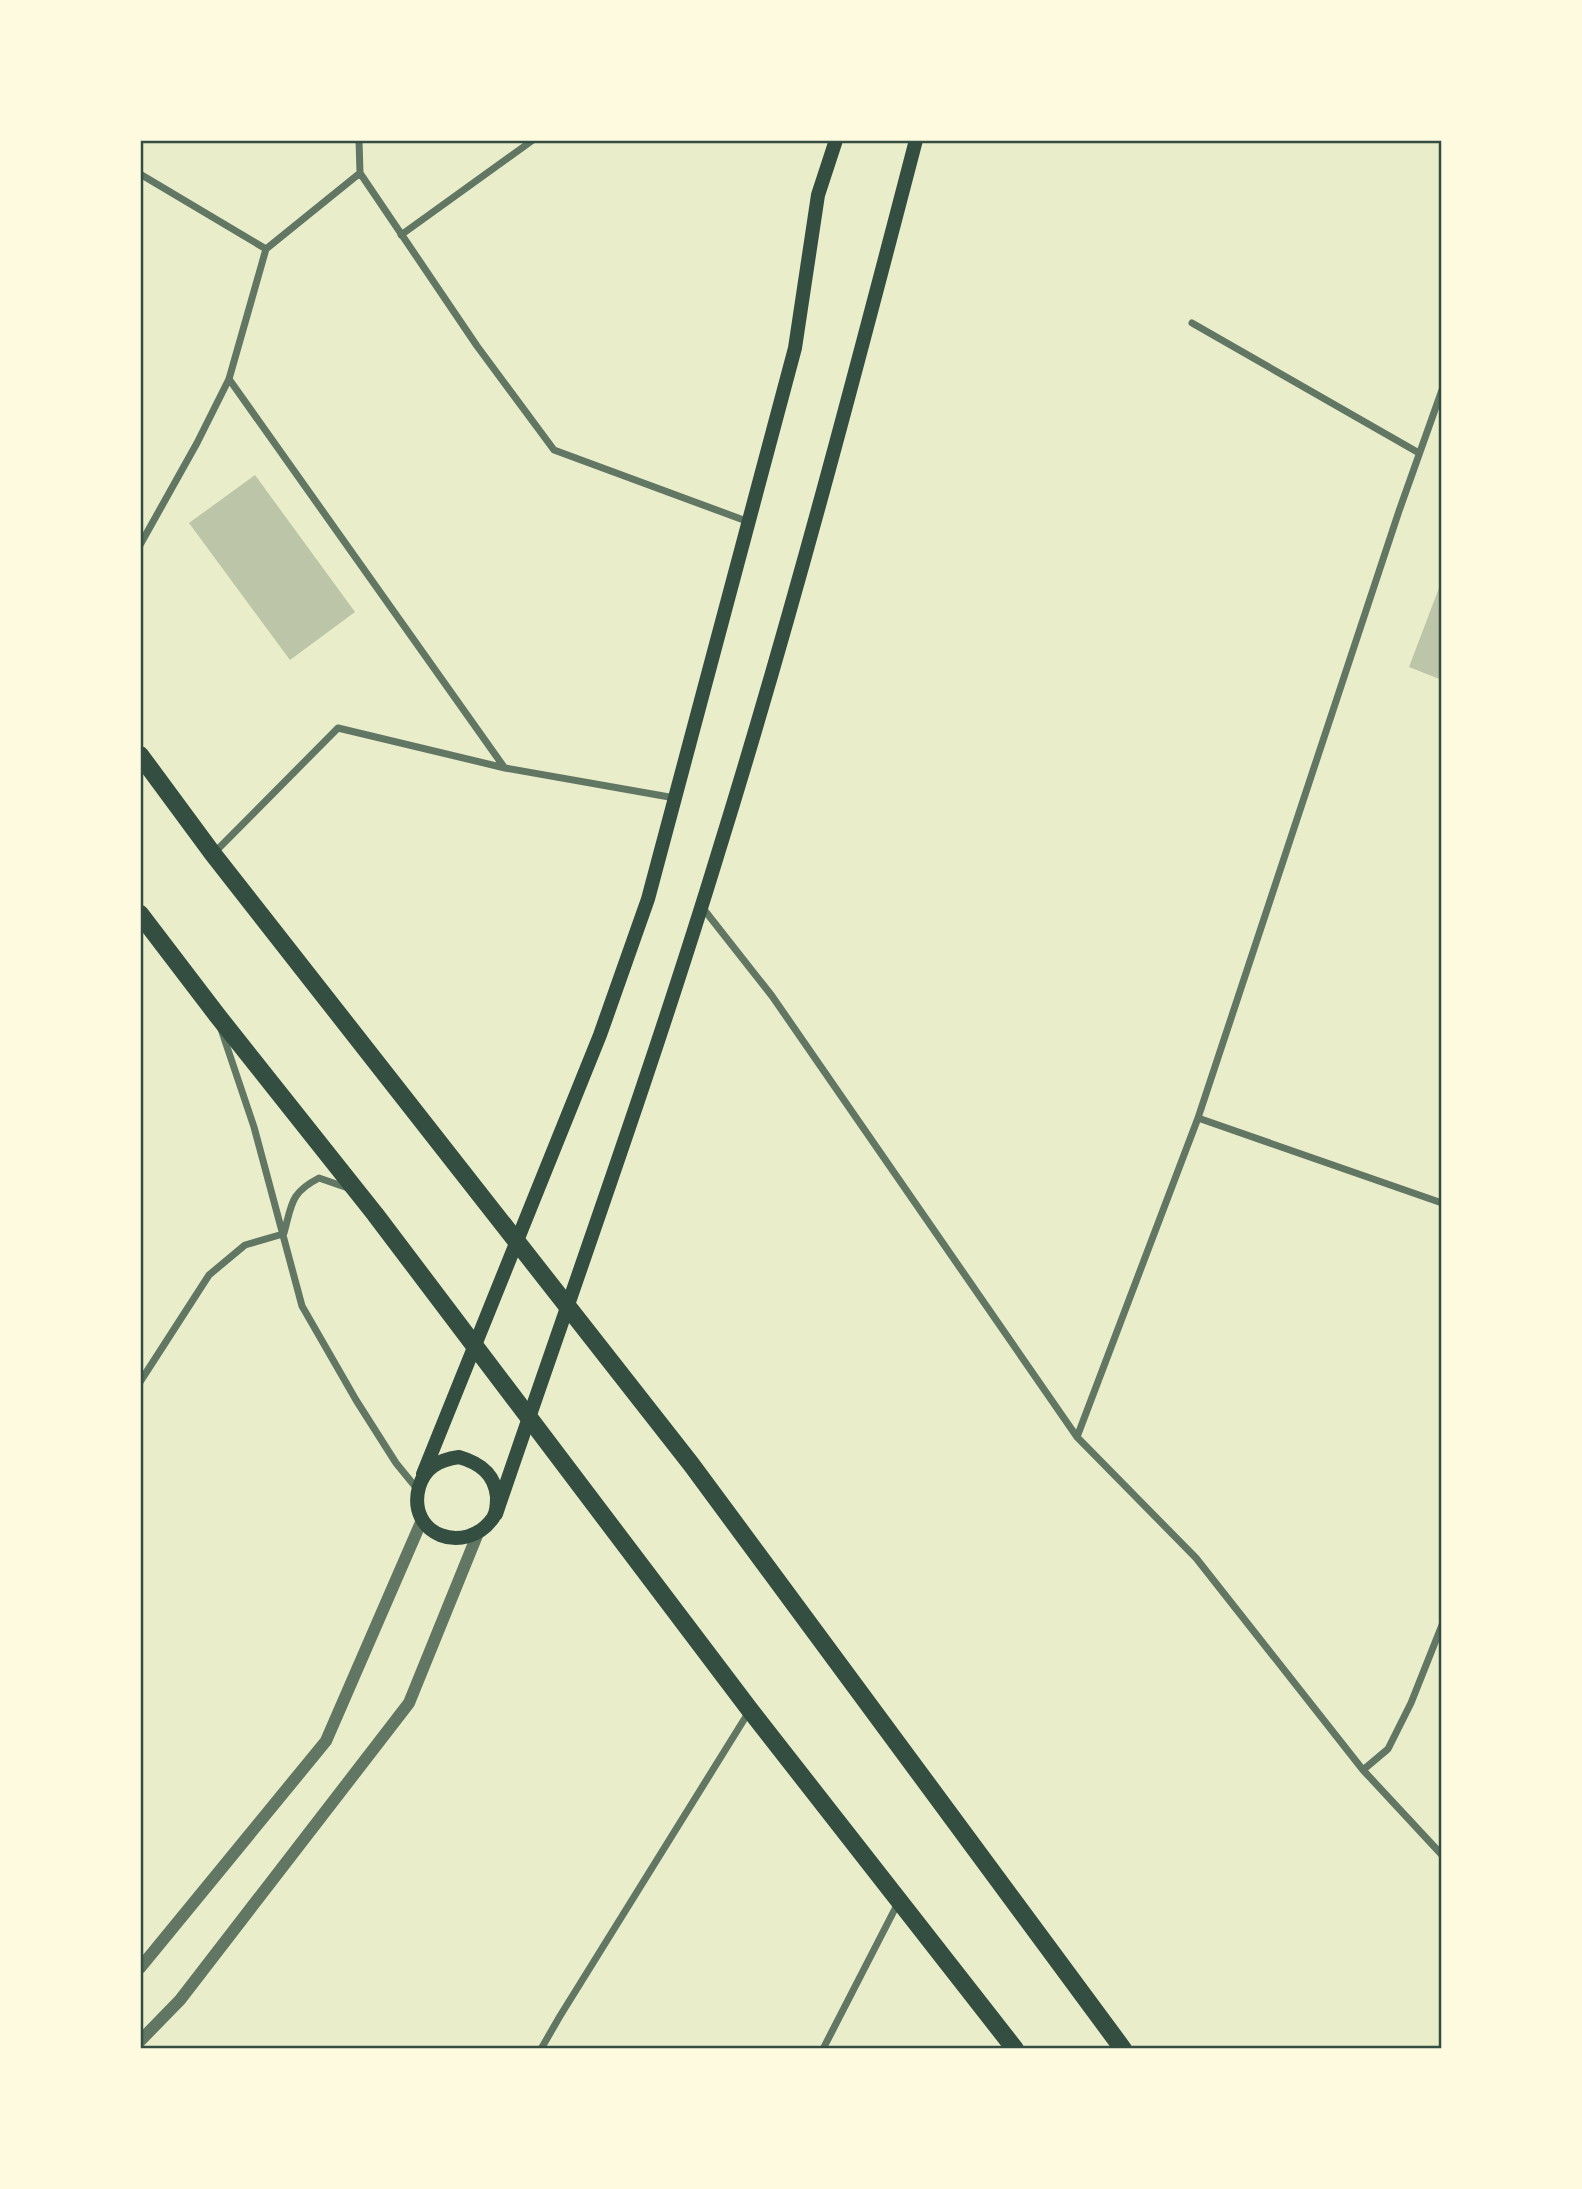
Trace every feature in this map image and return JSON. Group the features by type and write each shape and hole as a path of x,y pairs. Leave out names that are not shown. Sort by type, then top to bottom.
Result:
{"main road":[{"path":"836,140 818,195 795,348 649,900 600,1035 418,1491 416,1501 422,1520 439,1535 452,1539 466,1538 478,1533 496,1514 702,906 841,428 916,140"},
{"path":"140,755 213,854 691,1464 1123,2049"},
{"path":"140,914 217,1016 375,1214 750,1710 1015,2049"},
{"path":"424,1474 446,1459 459,1457 483,1467 496,1489 496,1514"}],"street":[{"path":"359,140 360,173 477,346 554,450 749,522"},
{"path":"401,234 534,140"},
{"path":"140,545 229,379 266,249 360,173"},
{"path":"140,174 266,249"},
{"path":"1192,323 1419,453"},
{"path":"229,379 505,768"},
{"path":"1077,1437 1198,1118 1442,390"},
{"path":"213,854 338,728 505,768 675,798"},
{"path":"702,906 772,996 1077,1437 1196,1558 1363,1770 1442,1855"},
{"path":"217,1016 254,1127 302,1307 356,1400 396,1463 418,1491"},
{"path":"1198,1118 1442,1203"},
{"path":"284,1234 294,1200 302,1187 319,1178 339,1183 358,1193"},
{"path":"140,1382 209,1275 245,1245 284,1234"},
{"path":"140,1968 326,1741 422,1520"},
{"path":"140,2040 180,2000 410,1703 478,1533"},
{"path":"1363,1770 1388,1749 1411,1703 1442,1625"},
{"path":"541,2049 750,1710"},
{"path":"823,2049 899,1901"}],"building":[{"path":"255,475 355,612 290,660 189,523"},
{"path":"1442,580 1442,680 1409,667"}]}
